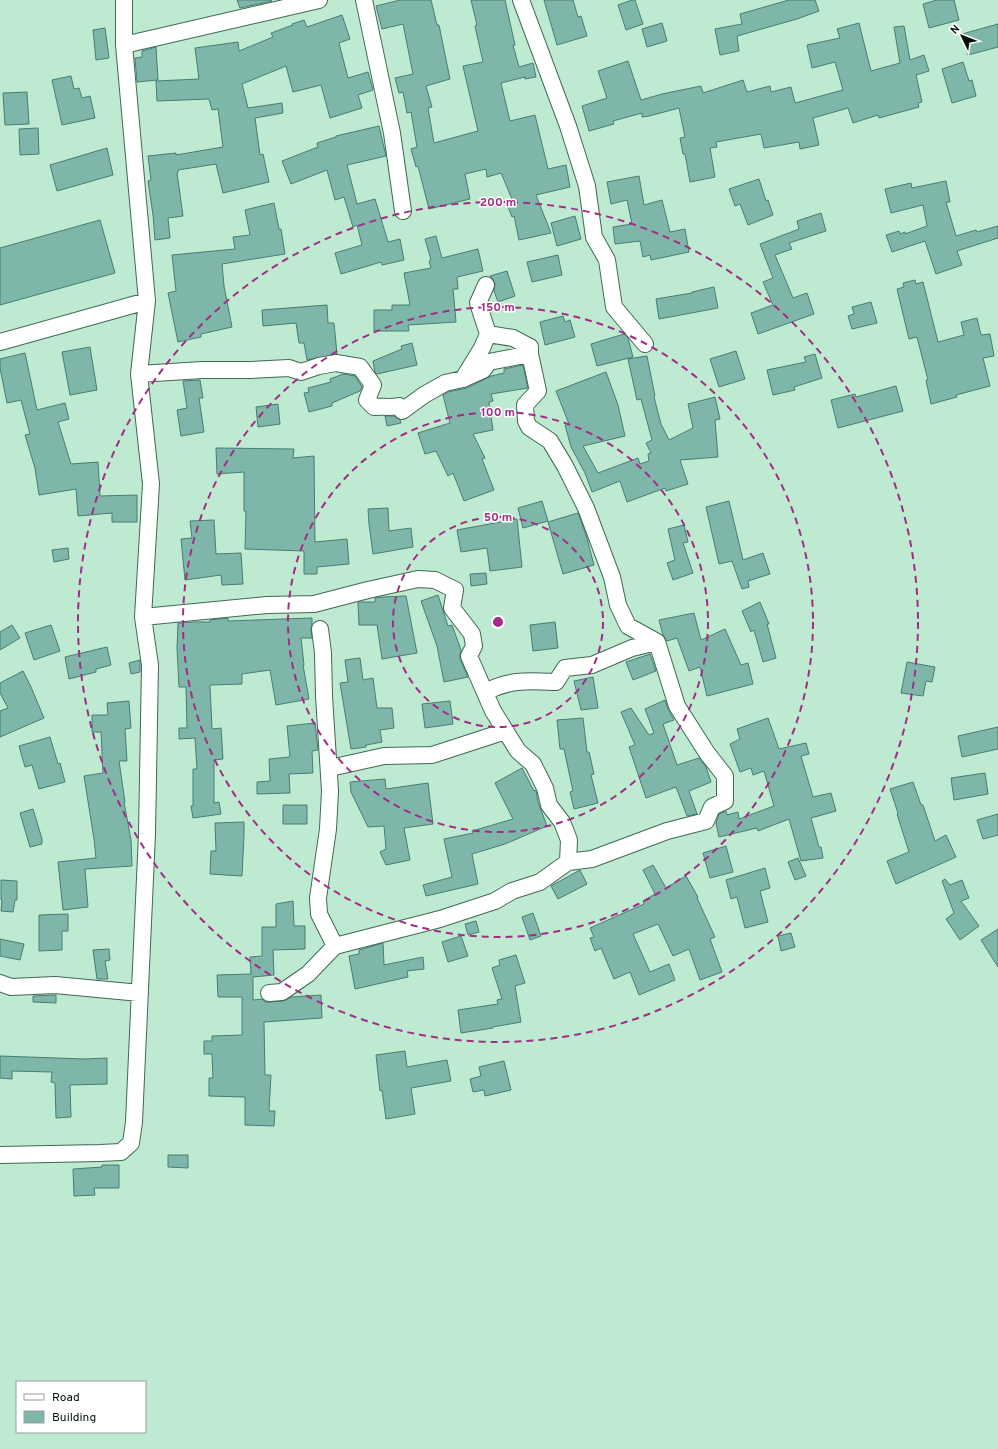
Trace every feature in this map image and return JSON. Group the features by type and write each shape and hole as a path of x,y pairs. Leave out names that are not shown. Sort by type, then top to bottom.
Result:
{"street":[{"path":"0,1156 121,1152 131,1143 134,1122 147,834 150,665 143,617 151,484 139,374 146,301 124,45 124,0"},
{"path":"124,45 320,0"},
{"path":"364,0 392,133 403,211"},
{"path":"521,0 568,126 587,186 594,237 608,260 614,307 645,344"},
{"path":"463,379 482,348 488,334 478,303 486,285"},
{"path":"0,342 146,301"},
{"path":"269,993 282,992 308,974 335,946 440,920 495,901 512,891 540,882 568,862 592,859 667,831 706,820 712,807 724,801 725,776 707,753 678,706 657,642 628,626 618,605 612,577 586,508 565,466 550,441 528,427 525,405 538,391 530,354 530,347 513,338 488,334"},
{"path":"139,374 202,370 289,368 301,372 319,366 336,364 360,367 373,386 367,400 374,407 383,406 394,408 399,406 402,411 424,395 445,384 463,379 483,370 489,362 530,354"},
{"path":"143,617 268,605 314,604 418,579 435,580 455,590 452,608 472,634 474,646 469,656 493,711 518,751 533,764 546,788 549,805 562,822 569,840 568,862"},
{"path":"320,629 323,653 330,791 328,829 318,898 319,914 335,946"},
{"path":"485,692 509,682 556,682 565,668 592,665 632,648 657,642"},
{"path":"330,768 384,756 432,755 506,730"},
{"path":"0,983 11,986 55,985 140,993"}],"building":[{"path":"237,0 271,0 272,1 240,8"},
{"path":"400,0 431,0 437,25 439,25 450,79 426,86 432,107 428,108 434,143 478,131 463,66 483,62 471,0 505,0 515,45 513,45 519,67 533,63 536,77 525,79 525,77 501,83 510,121 535,115 548,169 566,165 570,187 536,195 551,233 519,240 514,216 512,217 506,202 512,199 501,173 487,177 486,169 465,174 470,199 429,209 418,166 416,167 411,149 417,147 411,112 407,113 403,92 399,93 395,78 413,74 403,24 382,29 376,6"},
{"path":"544,0 573,0 578,17 581,16 587,36 557,45"},
{"path":"635,0 643,24 626,30 618,5"},
{"path":"789,0 815,0 819,11 797,19 737,36 739,51 720,55 715,29 742,24 740,14"},
{"path":"937,0 954,0 959,20 929,28 923,4"},
{"path":"342,15 350,39 339,43 348,78 368,72 373,90 358,95 362,108 330,118 321,85 293,92 286,66 242,84 248,108 282,103 283,113 255,118 260,155 263,154 269,182 223,193 216,164 178,170 177,173 183,216 168,218 170,238 155,240 148,181 151,180 148,156 176,153 176,155 223,147 218,109 212,110 209,99 157,101 156,81 199,79 195,48 238,42 239,51 273,37 271,33 293,25 292,24 304,20 307,27"},
{"path":"662,23 667,41 647,47 642,29"},
{"path":"859,23 871,71 900,63 894,27 904,26 910,60 924,55 929,71 916,75 922,102 918,103 919,107 879,118 878,115 853,123 848,108 813,118 819,145 800,149 799,142 764,148 761,134 716,142 717,147 710,148 715,177 690,182 685,154 683,154 680,138 685,137 679,108 642,117 642,113 613,121 614,124 589,131 582,106 607,98 598,71 628,61 641,100 701,86 703,93 743,80 747,92 770,86 771,92 791,87 795,103 843,90 835,62 812,68 807,45 840,38 837,29"},
{"path":"998,24 998,47 968,55 962,34"},
{"path":"105,28 109,58 96,60 93,30"},
{"path":"156,47 158,80 137,82 135,58 142,57 142,51"},
{"path":"963,62 969,81 972,80 976,96 952,103 942,69"},
{"path":"71,76 74,89 79,88 82,98 90,96 95,118 62,125 52,80"},
{"path":"27,92 29,124 5,125 3,93"},
{"path":"379,126 386,156 347,165 357,204 375,199 388,242 400,239 404,260 382,265 381,262 341,274 335,253 362,245 357,225 353,227 344,197 335,200 327,170 291,184 282,161 318,147 317,143 336,136"},
{"path":"38,128 39,154 20,155 19,129"},
{"path":"107,148 113,175 57,191 50,165"},
{"path":"639,176 644,205 662,200 670,232 685,229 689,252 651,260 650,255 643,257 640,241 615,244 613,227 632,224 627,200 611,204 607,182"},
{"path":"759,179 766,201 768,200 773,215 748,225 740,204 735,206 729,189"},
{"path":"946,181 950,202 946,202 956,236 976,230 977,232 998,226 998,238 957,251 962,265 936,274 925,241 892,252 886,235 899,231 900,234 905,232 905,234 927,226 923,205 891,213 885,189 911,183 912,188"},
{"path":"274,203 279,229 281,229 285,254 222,264 224,286 232,327 201,334 201,337 178,342 168,293 176,291 172,255 235,249 233,237 250,235 245,210"},
{"path":"821,213 826,231 789,243 792,249 775,255 793,298 807,293 814,314 758,334 751,313 773,305 763,282 773,278 760,244 799,229 797,221"},
{"path":"575,216 581,239 557,246 551,223"},
{"path":"100,220 115,273 0,305 0,248"},
{"path":"436,236 442,258 478,249 483,271 457,277 458,289 453,289 456,322 408,325 409,331 374,331 374,310 392,310 392,305 410,305 404,273 431,268 429,261 431,260 425,239"},
{"path":"558,255 562,275 532,282 527,262"},
{"path":"507,271 515,296 498,302 494,291 495,284 490,276"},
{"path":"915,280 916,284 923,282 938,342 964,335 961,322 977,318 981,335 990,334 994,356 983,358 990,386 956,395 957,397 931,404 926,380 928,380 917,337 909,339 897,289 904,287 903,283"},
{"path":"714,287 718,308 659,319 656,299 692,293"},
{"path":"871,302 877,323 852,329 848,316 854,314 852,307"},
{"path":"327,305 328,323 334,323 337,354 307,360 304,343 299,343 296,323 263,326 262,310"},
{"path":"563,316 565,322 570,320 575,337 545,345 540,322"},
{"path":"624,334 628,338 633,357 597,366 591,344"},
{"path":"412,343 417,365 377,374 375,372 373,361 402,349 401,346"},
{"path":"90,347 97,390 70,395 62,352"},
{"path":"736,351 745,379 719,387 710,359"},
{"path":"25,353 37,410 65,403 69,419 58,422 71,464 98,462 100,496 137,495 137,522 112,522 112,513 78,516 76,489 39,495 35,468 25,435 30,434 21,400 7,403 0,368 0,359"},
{"path":"815,354 822,378 794,387 795,390 773,395 767,370 806,362 804,357"},
{"path":"647,356 654,397 661,424 669,440 693,428 688,404 715,397 720,419 715,420 718,457 680,460 688,484 666,491 665,488 627,502 620,481 592,492 585,473 571,447 565,425 569,424 556,391 606,372 618,405 625,436 583,446 598,473 638,458 640,464 649,461 648,454 651,453 646,443 652,440 641,399 637,400 628,359"},
{"path":"523,365 528,388 491,394 493,401 489,402 493,430 473,434 485,458 482,459 494,490 464,501 453,473 448,476 436,451 425,454 418,433 450,423 443,395 448,392 467,388 491,376 504,373 504,369"},
{"path":"343,374 355,376 362,387 360,391 332,403 332,406 309,412 304,393 309,392 308,388 331,382 330,379"},
{"path":"200,380 203,398 199,398 204,432 181,436 177,410 187,408 183,381"},
{"path":"896,386 903,411 838,428 831,400 855,394 856,397"},
{"path":"278,404 280,424 258,427 256,407"},
{"path":"385,416 394,416 400,420 401,423 387,426"},
{"path":"216,448 294,449 293,458 314,456 315,542 347,539 349,564 317,567 317,574 304,574 304,551 245,549 246,511 244,511 244,472 217,474"},
{"path":"542,501 548,521 523,528 518,508"},
{"path":"729,501 743,560 763,553 770,574 748,581 749,587 742,589 732,561 719,564 706,507"},
{"path":"388,508 389,531 411,528 413,547 373,554 368,509"},
{"path":"578,513 594,565 563,574 548,522"},
{"path":"517,519 522,567 490,571 487,548 461,552 457,530"},
{"path":"214,520 216,554 241,553 243,584 222,585 221,575 185,580 181,539 192,538 190,521"},
{"path":"684,525 688,542 683,543 693,573 673,580 667,563 675,560 668,529"},
{"path":"68,548 69,559 54,562 52,550"},
{"path":"486,573 487,584 471,586 470,574"},
{"path":"438,595 448,626 452,625 461,650 460,659 468,677 444,682 437,646 421,601"},
{"path":"406,596 417,653 382,659 377,625 359,625 358,602 375,602 375,598"},
{"path":"760,602 769,624 767,624 776,658 763,662 754,630 751,632 742,611"},
{"path":"694,613 701,640 725,629 741,665 748,663 753,684 707,696 700,667 689,671 677,638 667,641 663,635 659,620"},
{"path":"228,618 228,621 312,618 312,638 301,638 303,665 309,699 276,705 270,670 242,674 242,684 210,685 212,729 221,728 223,759 214,760 214,803 219,802 221,814 193,818 191,806 193,806 193,769 197,769 195,738 179,739 179,728 187,728 186,687 179,687 177,648 178,623 210,622 210,620"},
{"path":"555,622 558,648 533,651 530,625"},
{"path":"12,625 20,638 0,650 0,632"},
{"path":"51,625 60,651 34,660 25,633"},
{"path":"107,647 111,665 96,669 96,672 69,679 65,657"},
{"path":"650,654 656,671 633,680 626,662"},
{"path":"360,658 363,680 373,678 377,708 392,708 394,728 380,730 382,742 366,745 366,747 351,749 340,683 348,682 345,660"},
{"path":"140,660 140,672 131,674 129,663"},
{"path":"907,662 935,667 932,682 926,681 923,696 901,693"},
{"path":"23,671 44,718 0,737 0,711 8,708 0,693 0,683"},
{"path":"593,677 598,708 581,710 574,681"},
{"path":"665,700 674,720 663,724 677,765 699,758 706,767 711,782 689,791 697,814 687,816 676,787 646,798 629,747 635,745 621,712 631,708 649,735 654,733 645,709"},
{"path":"129,701 131,728 125,729 127,761 119,761 124,802 131,840 132,866 85,869 88,907 63,910 58,862 96,858 84,776 103,773 101,732 92,732 92,715 108,715 107,703"},
{"path":"450,701 453,724 425,728 422,704"},
{"path":"583,718 587,752 589,752 594,774 591,775 598,803 574,809 570,792 573,791 564,749 560,749 557,720"},
{"path":"768,718 779,749 806,743 809,754 801,756 813,797 831,793 836,811 811,818 819,847 821,847 823,858 801,861 789,819 758,831 757,828 719,837 716,823 719,814 726,811 727,815 738,812 739,819 774,806 764,771 753,775 751,768 740,772 730,744 740,739 737,729"},
{"path":"315,723 318,750 312,751 313,773 289,774 290,793 257,794 257,782 270,781 269,759 290,757 287,726"},
{"path":"998,727 998,749 962,757 958,736"},
{"path":"50,737 58,764 60,763 65,782 39,789 32,765 25,767 19,746"},
{"path":"522,768 534,791 536,791 538,802 547,826 505,844 472,854 478,884 426,896 423,885 452,877 444,839 473,833 472,831 513,819 495,783"},
{"path":"985,773 988,794 954,800 951,778"},
{"path":"385,779 386,789 428,783 433,824 404,828 410,860 386,865 380,852 386,849 384,826 368,827 351,792 350,782"},
{"path":"913,782 921,805 923,805 935,841 946,835 956,857 896,884 887,861 909,852 890,789"},
{"path":"283,805 307,805 307,824 283,824"},
{"path":"33,809 42,839 42,844 30,847 20,813"},
{"path":"998,814 998,835 983,839 977,820"},
{"path":"244,822 242,876 210,874 211,851 216,851 215,823"},
{"path":"726,846 733,872 710,878 703,853"},
{"path":"798,858 806,876 795,880 788,862"},
{"path":"653,865 666,888 686,876 698,897 697,898 715,937 710,939 722,972 700,980 689,949 673,956 658,924 633,934 650,972 669,964 675,980 639,995 630,972 614,979 601,948 595,951 590,938 594,937 590,928 644,904 643,901 655,894 643,870"},
{"path":"765,868 770,888 760,891 768,922 745,928 737,897 731,899 726,880"},
{"path":"580,870 587,884 558,899 551,886"},
{"path":"945,879 950,885 962,880 969,898 961,901 979,926 960,940 946,919 954,913 942,881"},
{"path":"1,880 17,881 17,900 15,900 13,912 1,911"},
{"path":"293,901 294,926 305,926 305,949 273,950 274,975 253,977 253,1000 262,999 265,1002 270,1002 283,1001 292,997 321,995 322,1018 264,1022 265,1075 271,1075 269,1111 275,1111 274,1126 245,1125 245,1097 209,1096 209,1078 213,1078 212,1054 204,1054 204,1041 212,1041 212,1036 242,1035 242,997 218,997 217,975 251,974 250,957 262,956 262,927 276,927 276,904"},
{"path":"533,913 541,936 530,940 522,917"},
{"path":"68,914 68,931 62,931 62,950 39,951 39,915"},
{"path":"476,921 479,932 468,935 465,924"},
{"path":"998,929 998,967 981,940"},
{"path":"791,933 795,947 781,951 778,936"},
{"path":"461,936 468,956 448,962 442,942"},
{"path":"0,939 24,944 20,960 0,956"},
{"path":"383,943 384,965 423,957 424,969 407,971 408,977 355,989 349,956 359,954 359,950"},
{"path":"109,949 110,960 105,961 108,979 97,979 93,950"},
{"path":"516,955 525,983 515,986 521,1022 461,1033 458,1010 498,1004 497,1000 502,999 492,968 500,965 499,960"},
{"path":"56,995 56,1003 33,1002 33,996"},
{"path":"405,1051 407,1067 447,1060 451,1081 411,1088 415,1114 386,1119 382,1090 380,1091 376,1055"},
{"path":"0,1056 84,1059 107,1058 107,1084 70,1085 71,1117 56,1118 55,1083 51,1082 52,1072 12,1071 12,1079 0,1078"},
{"path":"504,1061 511,1090 485,1096 484,1090 473,1092 470,1079 481,1076 479,1067"},
{"path":"168,1155 188,1155 188,1168 168,1167"},
{"path":"102,1165 119,1165 119,1188 94,1188 95,1195 74,1196 73,1169 102,1167"}]}
